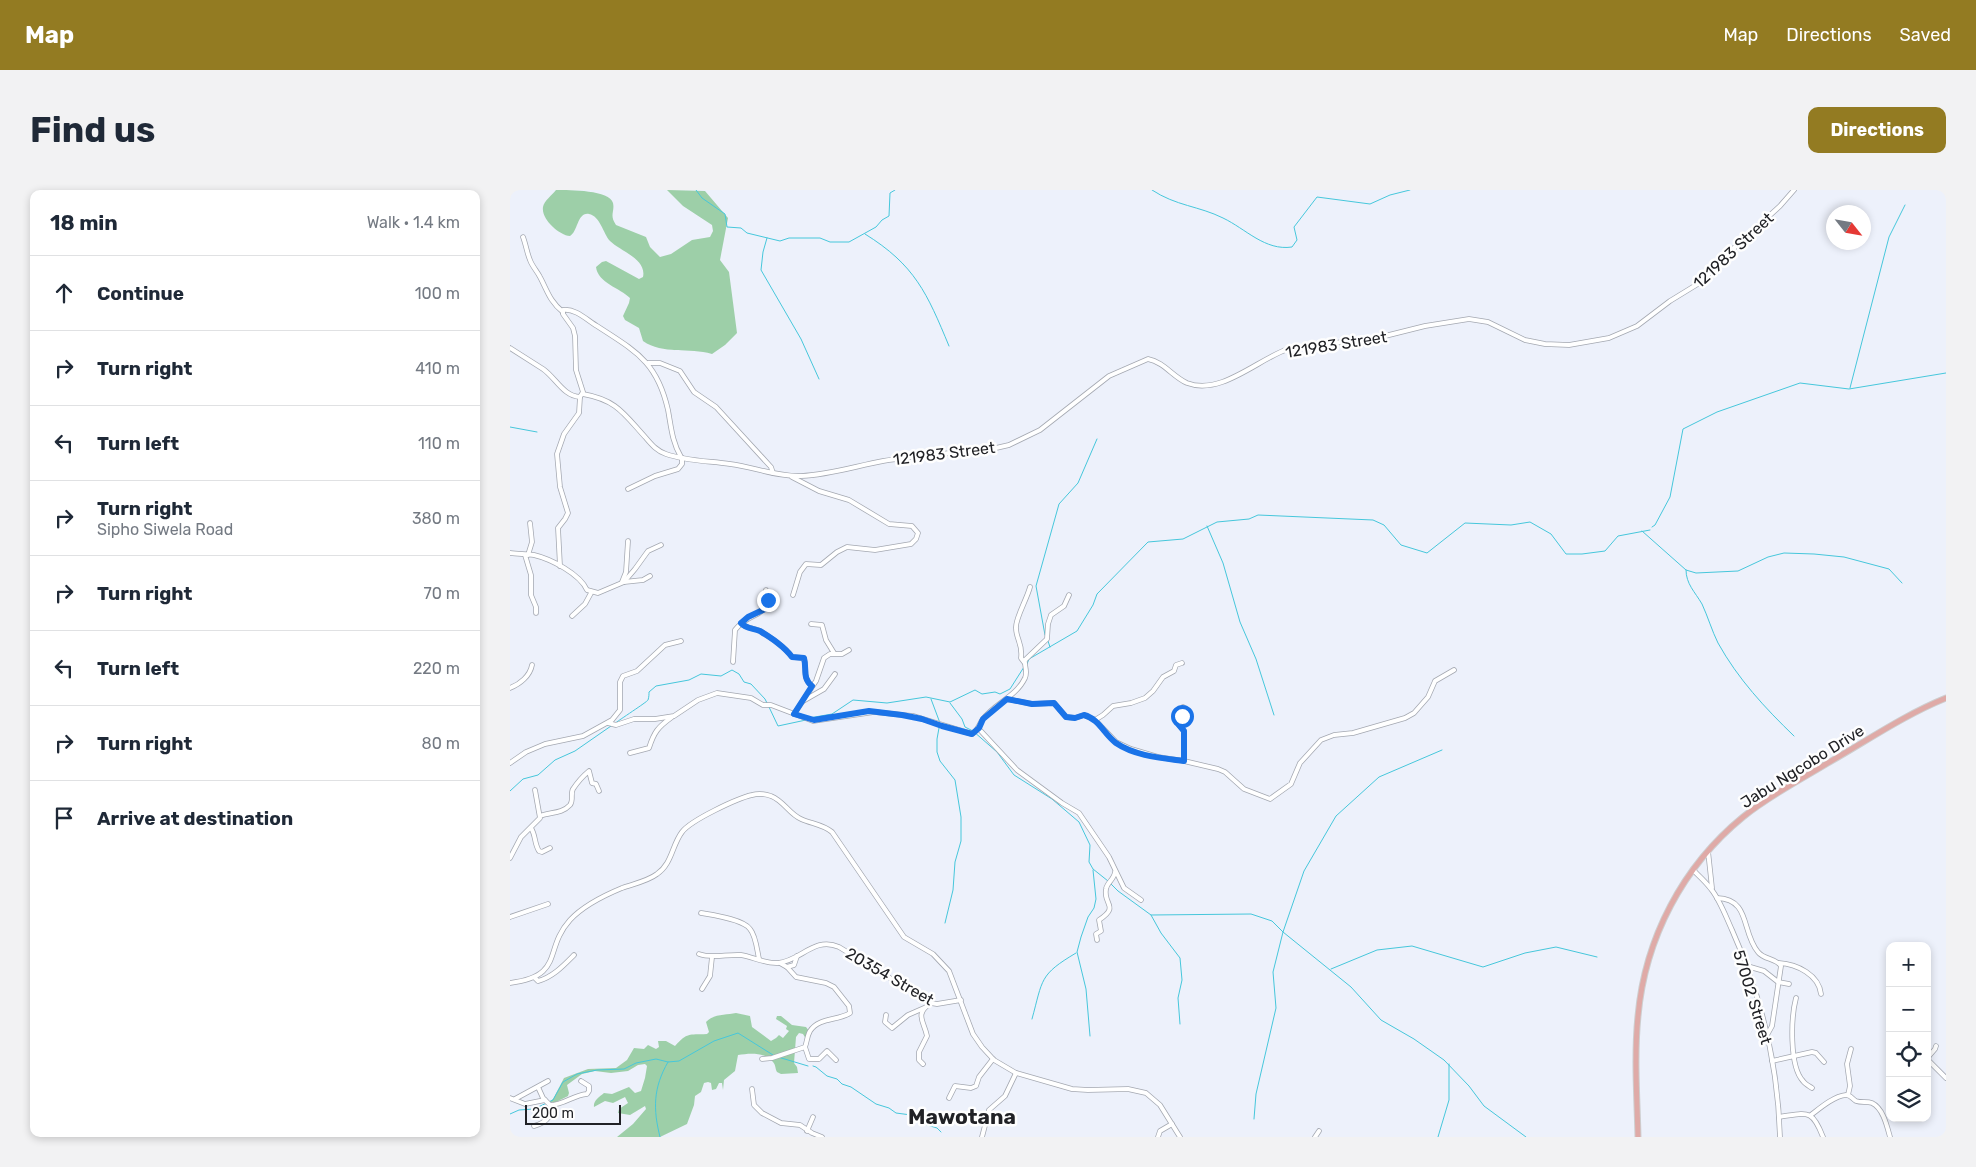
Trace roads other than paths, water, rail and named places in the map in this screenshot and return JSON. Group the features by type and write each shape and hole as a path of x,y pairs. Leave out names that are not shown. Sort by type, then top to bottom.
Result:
{"main road":[{"name":"Jabu Ngcobo Drive","path":"1638,1137 1637,1022 1642,985 1659,930 1675,897 1693,870 1708,851 1744,816 1778,792 1906,718 1946,698"}],"street":[{"name":"121983 Street","path":"510,348 548,373 570,394 597,396 612,404 628,417 657,450 682,458 750,467 790,476 809,476 884,461 961,453 1009,444 1040,430 1109,376 1148,359 1162,365 1186,382 1211,385 1219,384 1259,365 1278,353 1288,350 1370,339 1464,319 1488,322 1520,338 1545,344 1569,345 1609,338 1637,326 1670,301 1706,278 1794,190"},
{"path":"523,238 528,248 529,259 547,295 563,312 573,328 575,336 576,370 581,395 578,413 564,434 557,457 560,487 568,513 558,529 560,566"},
{"path":"563,312 566,309 579,314 628,345 648,363 663,389 674,444 682,458 681,466 678,469 654,476 628,489"},
{"path":"648,363 668,365 680,372 694,392 716,407 771,467 773,473"},
{"path":"790,476 819,491 854,503 892,525 912,526 918,532 916,539 911,544 875,550 849,547 837,552 822,564 806,564 800,572 793,595"},
{"path":"530,524 532,542 527,555 536,613"},
{"path":"623,582 626,572 628,541"},
{"path":"510,553 535,555 560,566 576,577 587,590 598,594 623,582 635,570 648,551 661,545"},
{"path":"623,582 643,580 650,576"},
{"path":"976,731 983,719 1021,685 1026,673 1016,626 1018,617 1027,600 1030,587"},
{"path":"733,662 734,632 748,617 765,609 767,604 766,590"},
{"path":"572,616 585,604 592,593"},
{"path":"1025,665 1027,656 1047,640 1050,618 1053,613 1064,606 1069,595"},
{"path":"741,623 744,626 759,631 785,648 792,657 804,658 805,675 812,686"},
{"path":"811,624 822,625 826,640 834,653"},
{"path":"510,763 531,749 545,744 584,736 609,723 620,710 620,682 623,676 637,671 662,647 681,641"},
{"path":"794,714 818,676 824,658 834,653 842,654 848,650"},
{"path":"1095,720 1113,706 1131,703 1149,695 1163,677 1174,671 1176,665 1182,663"},
{"path":"510,688 521,682 531,670 532,665"},
{"path":"1007,699 1032,704 1052,703 1059,707 1066,717 1075,718 1084,715 1095,720 1108,736 1123,746 1139,753 1221,770 1244,789 1270,799 1290,784 1300,763 1321,740 1334,735 1353,733 1405,718 1414,713 1426,699 1435,681 1442,675 1454,670"},
{"path":"803,701 824,689 831,682 835,674"},
{"path":"630,753 649,748 651,738 656,731 674,716 698,700 717,693 751,698 763,704 771,705 809,719 874,712 913,716 962,732 976,731 1017,770 1069,808 1079,813 1105,850 1127,891 1140,900"},
{"path":"1183,707 1179,725 1184,731 1184,761"},
{"path":"609,723 616,725 634,719 655,719 674,716"},
{"path":"540,816 558,812 569,806 572,801 573,789 589,771 592,783 596,784 599,791"},
{"path":"510,858 521,837 538,821 540,816 535,790"},
{"path":"510,983 527,981 546,970 560,935 574,916 611,893 658,873 668,862 679,836 692,823 747,796 762,794 777,799 800,819 820,824 832,832 904,937 933,954 945,964 952,975 961,1000"},
{"path":"531,828 539,851 542,852 550,848"},
{"path":"1708,851 1712,890"},
{"path":"1097,940 1096,934 1101,931 1099,920 1107,915 1110,909 1106,888 1115,876 1115,870"},
{"name":"57002 Street","path":"1693,870 1717,898 1747,966 1767,1035 1772,1061 1780,1137"},
{"path":"1717,898 1729,900 1737,904 1742,912 1750,939 1762,956 1801,968 1818,984 1821,994"},
{"path":"510,917 548,904"},
{"path":"701,913 730,919 749,927 759,960"},
{"name":"20354 Street","path":"780,963 816,945 834,945 932,1003 938,1004 961,1000 975,1038 993,1060 1016,1073 1072,1089 1128,1089 1139,1091 1156,1100 1180,1137"},
{"path":"699,954 712,957 738,955 780,963 787,967 796,978 826,983 834,987 849,1006 850,1014 824,1020 817,1025 810,1031 805,1047 809,1059 819,1059 827,1051 836,1060"},
{"path":"534,978 538,981 542,980 564,967 574,955"},
{"path":"787,967 794,965 797,956"},
{"path":"702,989 710,976 712,957"},
{"path":"1767,1035 1772,1026 1780,963"},
{"path":"1747,966 1764,971 1778,982 1789,984"},
{"path":"1796,998 1792,1009 1796,1070 1802,1080 1812,1088"},
{"path":"886,1015 885,1022 892,1028 908,1015 932,1003"},
{"path":"923,1064 919,1060 919,1055 927,1036 921,1017 926,1007"},
{"path":"1936,1046 1928,1060 1946,1078"},
{"path":"762,1058 772,1058 805,1047"},
{"path":"1848,1095 1850,1086 1847,1067 1851,1049"},
{"path":"1772,1061 1814,1052 1824,1062"},
{"path":"949,1098 955,1086 971,1088 976,1086 978,1079 993,1060"},
{"path":"982,1137 989,1110 1005,1096 1016,1073"},
{"path":"515,1099 548,1081"},
{"path":"510,1098 525,1104 560,1104 576,1095 587,1094 589,1086 581,1081"},
{"path":"534,1126 549,1117 548,1103 538,1086"},
{"path":"752,1089 754,1105 762,1114 781,1123 800,1125 807,1131 822,1137"},
{"path":"1779,1117 1811,1115 1830,1102 1848,1095"},
{"path":"1848,1095 1856,1101 1870,1102 1876,1106 1886,1124 1890,1137"},
{"path":"1811,1115 1823,1137"},
{"path":"807,1131 813,1117"},
{"path":"1158,1137 1160,1131 1172,1124"},
{"path":"1315,1137 1319,1132"}],"waterway":[{"path":"696,190 702,198 725,214 727,227 741,228 747,233 780,241 789,238 820,238 830,242 849,242 876,227 889,216 890,193 895,190"},
{"path":"1152,190 1170,199 1214,214 1264,242 1282,247 1292,247 1297,240 1294,227 1317,197 1370,204 1390,195 1410,190"},
{"path":"1850,388 1889,237 1905,205"},
{"path":"865,234 896,257 918,282 934,310 949,346"},
{"path":"767,238 761,270 801,339 819,379"},
{"path":"1652,527 1655,525 1670,497 1683,429 1717,412 1800,383 1849,389 1946,373"},
{"path":"510,427 537,432"},
{"path":"1045,635 1036,586 1059,504 1078,483 1097,439"},
{"path":"1027,664 1029,659 1077,631 1093,605 1097,594 1148,542 1183,539 1217,522 1249,519 1258,515 1373,520 1384,525 1401,545 1427,553 1465,523 1511,525 1530,522 1551,534 1566,554 1605,551 1618,536 1650,530"},
{"path":"1207,526 1223,563 1240,622 1256,659 1274,715"},
{"path":"1642,531 1686,570 1696,573 1738,571 1768,557 1784,553 1814,554 1844,557 1889,569 1902,583"},
{"path":"1686,570 1689,584 1702,604 1716,638 1734,669 1773,715 1794,736"},
{"path":"1048,641 1050,647"},
{"path":"809,718 832,714 853,700 887,703 926,697 950,702 975,690 982,694 995,692 1000,694 1010,689 1024,667"},
{"path":"614,724 648,700 649,692 656,686 689,680 701,674 721,676 732,670 739,674 744,682 751,684 767,703"},
{"path":"931,699 940,723"},
{"path":"950,703 962,719 965,727 973,731 997,752 1014,775 1052,799 1079,822 1090,845 1089,862 1093,869 1108,881"},
{"path":"769,707 778,726 806,720"},
{"path":"510,791 523,779 538,775 555,760 575,751 611,726"},
{"path":"939,728 937,752 940,761 955,780 961,817 961,841 955,862 953,890 945,923"},
{"path":"1254,1119 1256,1094 1276,1008 1273,972 1283,932 1304,871 1336,816 1379,777 1442,750"},
{"path":"1090,1036 1086,989 1077,952 1096,899 1093,870"},
{"path":"1111,884 1151,915 1251,914 1272,921 1351,987 1381,1020 1414,1039 1444,1060 1469,1086 1484,1106 1526,1137"},
{"path":"1151,915 1161,933 1180,958 1182,980 1178,998 1180,1024"},
{"path":"1331,969 1377,950 1412,946 1483,967 1525,953 1556,947 1597,957"},
{"path":"1032,1019 1044,979 1055,967 1076,953"},
{"path":"510,1114 519,1110 534,1109 553,1100 563,1082 577,1074 597,1070 624,1069 636,1063 656,1059 668,1062 679,1061 714,1041 738,1033 773,1055"},
{"path":"778,1057 808,1066"},
{"path":"660,1137 656,1117 656,1099 659,1081 668,1062"},
{"path":"1438,1137 1449,1100 1449,1064"},
{"path":"813,1066 827,1076 851,1087 876,1104 889,1108 896,1113 911,1115 914,1117 914,1121 937,1128 941,1132"}],"district":[{"name":"Mawotana","path":"962,1117"}]}
